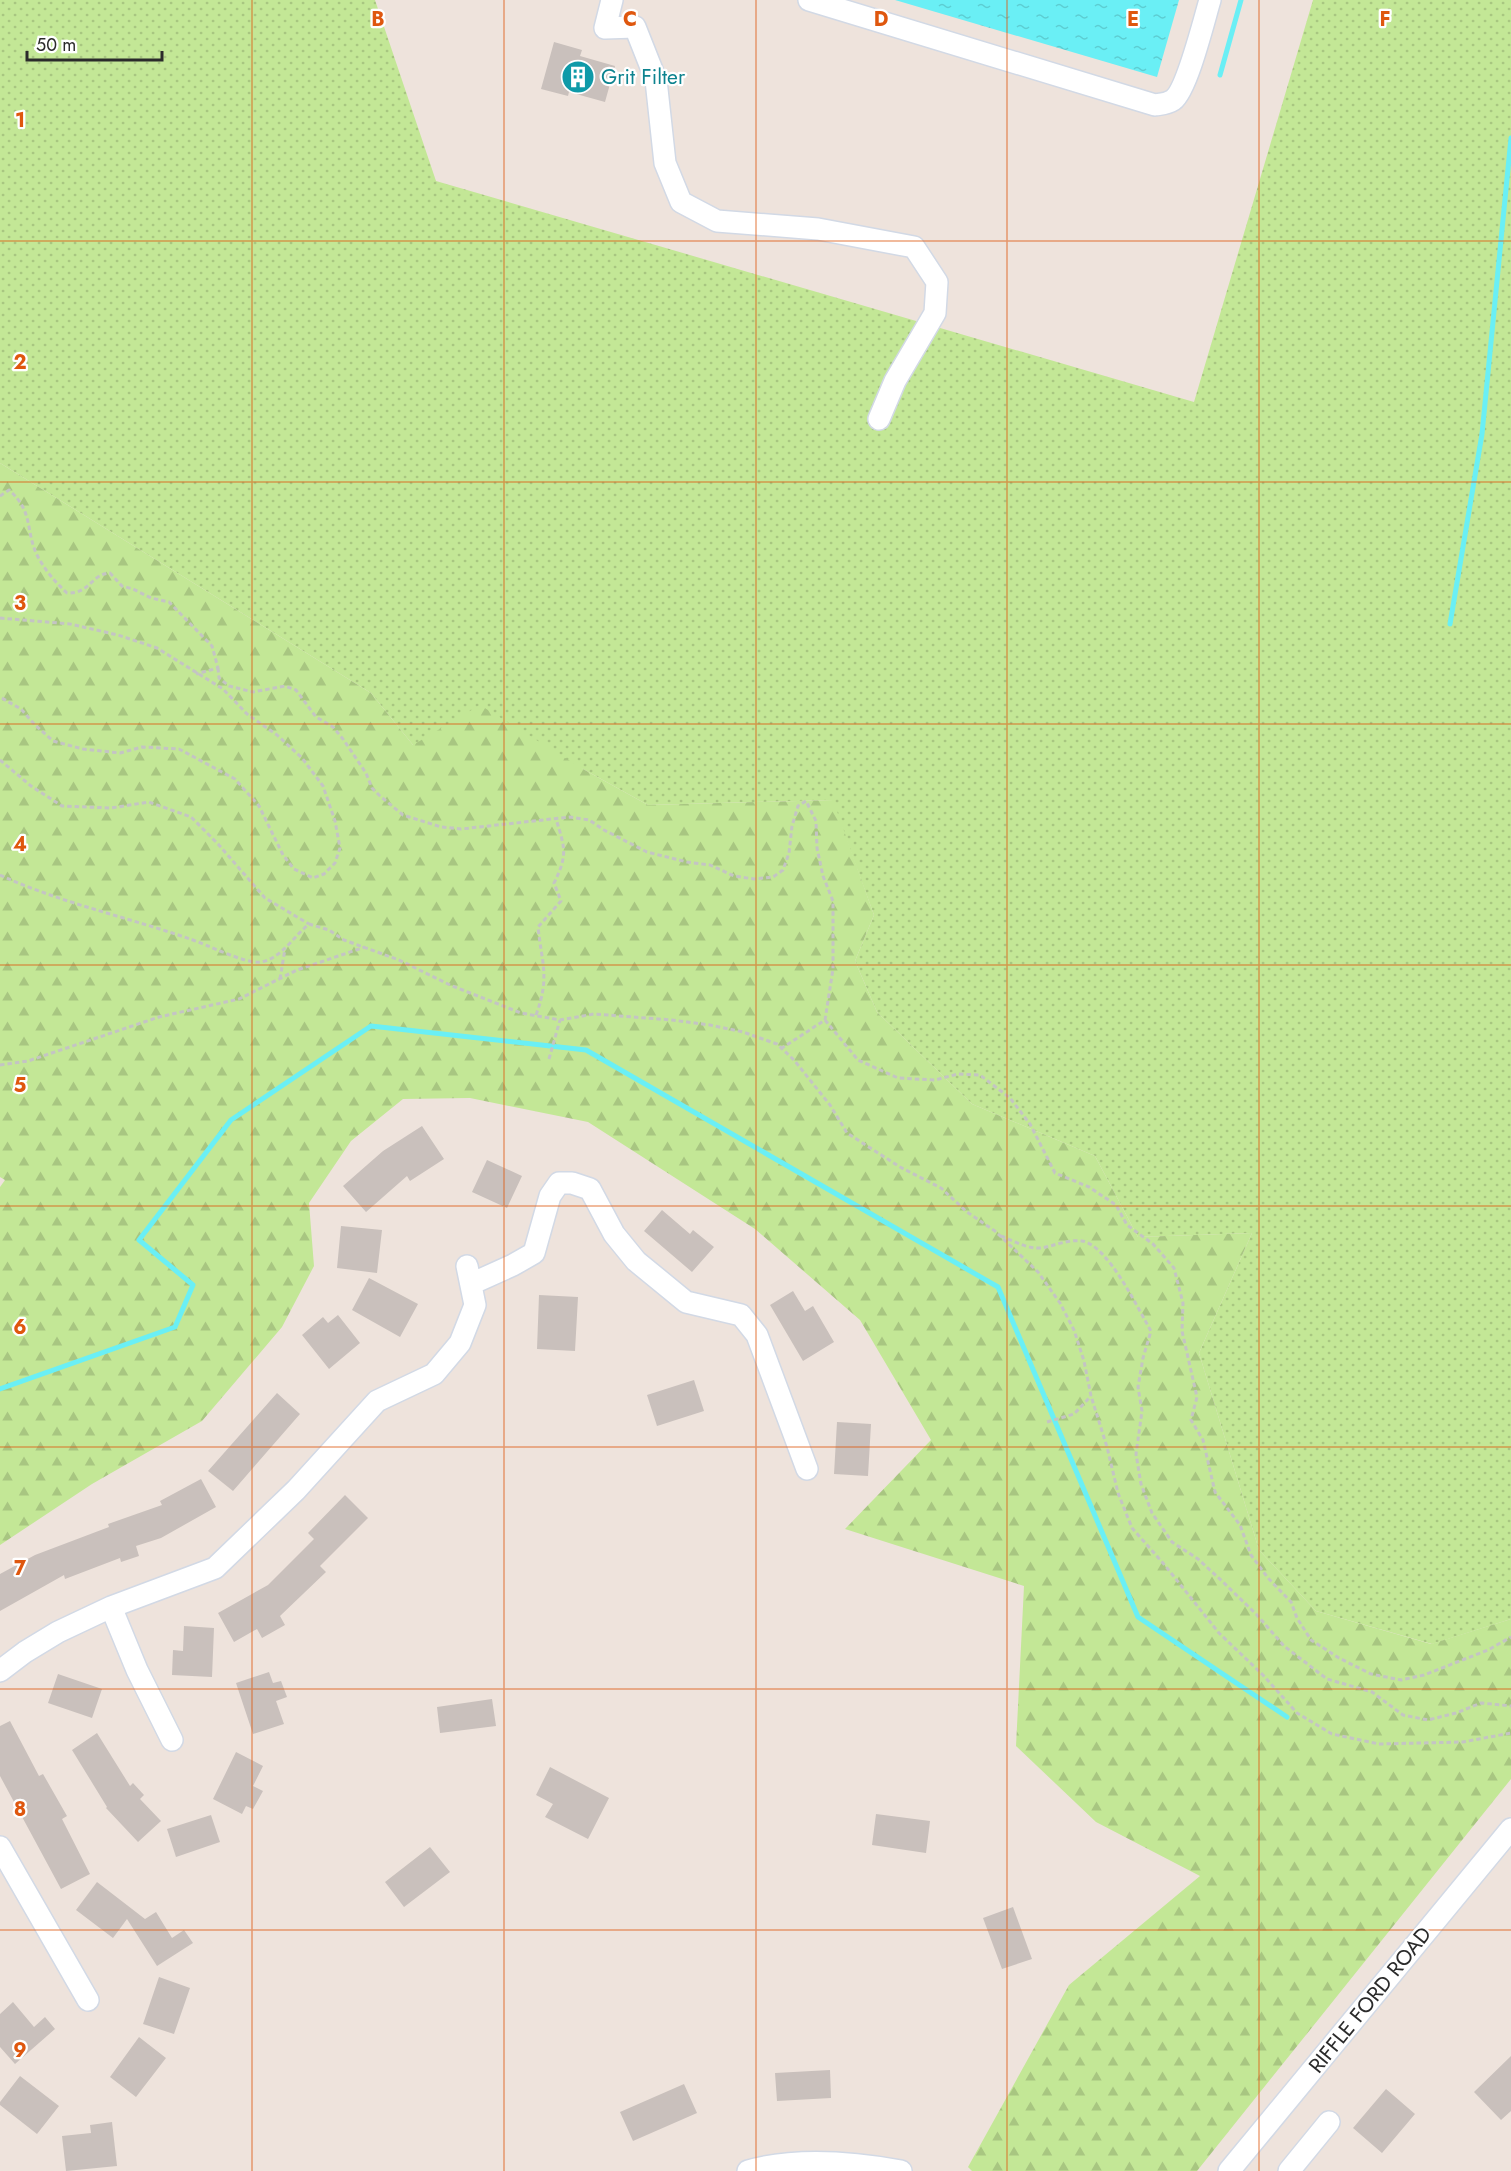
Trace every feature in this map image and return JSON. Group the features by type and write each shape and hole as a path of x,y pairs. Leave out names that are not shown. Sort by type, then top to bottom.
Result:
{"street":[{"path":"612,0 605,28 635,27 656,80 665,163 681,202 717,221 818,229 914,247 937,282 935,313 895,381 879,419"},
{"path":"809,0 1155,105 1165,104 1179,94 1210,0"},
{"path":"0,1671 25,1652 58,1632 111,1607 215,1568 297,1491 377,1401 434,1374 460,1342 475,1305 469,1275 513,1265 534,1253 550,1196 559,1183 572,1183 590,1189 614,1234 636,1261 686,1302 741,1316 757,1335 807,1469"},
{"path":"111,1607 137,1670 172,1740"},
{"name":"RIFFLE FORD ROAD","path":"1229,2171 1511,1829"},
{"path":"0,1847 88,2000"},
{"path":"1288,2171 1329,2122"},
{"path":"748,2171 763,2167 816,2163 858,2164 901,2171"}],"path":[{"path":"0,496 9,490 18,498 27,516 36,552 44,567 67,593 78,593 103,573 110,573 122,586 151,598 169,602 212,646 219,678 229,686 240,690 253,692 285,686 296,690 316,717 333,727 343,739 366,773 372,788 403,815 441,827 461,829 570,817 589,820 647,852 710,865 734,876 754,879 773,877 783,870 789,853 792,826 798,806 806,801 816,821 817,848 823,876 833,901 833,969 825,1020 782,1048"},
{"path":"0,618 70,624 118,635 157,648 223,689 247,714 277,735 302,758 323,786 340,848 335,864 324,874 313,878 294,869 283,855 259,806 236,779 178,749 142,747 120,753 83,749 54,741 21,709 0,696"},
{"path":"196,674 218,668"},
{"path":"0,760 31,786 62,806 111,808 149,802 191,817 218,844 264,898 309,924 329,930 344,940 399,960 461,989 521,1012 560,1020 594,1014 640,1016 710,1024 777,1044 794,1060 818,1090 847,1132 900,1167 941,1188 967,1212 999,1235 1038,1272 1060,1303 1074,1330 1118,1493 1132,1528 1219,1633 1263,1675 1297,1713 1332,1734 1379,1744 1463,1742 1511,1733"},
{"path":"536,1015 544,994 546,971 538,927 561,901 554,883 563,864 563,843 556,819"},
{"path":"0,875 79,906 260,962 290,946 296,934 309,924"},
{"path":"0,1065 28,1061 159,1017 239,999 307,967 367,947"},
{"path":"280,979 285,949"},
{"path":"549,1059 560,1020"},
{"path":"825,1020 858,1060 898,1078 935,1080 958,1074 980,1075 1010,1098 1030,1124 1055,1173 1089,1187 1116,1205 1127,1225 1153,1244 1174,1268 1183,1303 1182,1331 1197,1397 1191,1420 1203,1440 1215,1492 1240,1525 1251,1555 1291,1602 1297,1618 1311,1640 1339,1658 1371,1674 1401,1680 1434,1671 1488,1650 1511,1637"},
{"path":"999,1235 1026,1246 1039,1248 1063,1242 1083,1241 1096,1249 1118,1272 1151,1331 1138,1387 1142,1411 1136,1454 1141,1484 1152,1513 1172,1542 1198,1559 1223,1582 1257,1615 1284,1647 1327,1679 1372,1692 1403,1715 1428,1720 1456,1713 1481,1703 1511,1706"},
{"path":"1047,1422 1074,1414 1091,1396"}],"green space":[{"path":"0,0 375,0 436,181 1194,402 1313,0 1511,0 1511,1619 1432,1644 1316,1611 1259,1550 1199,1353 1252,1233 1138,1237 1095,1156 972,1104 877,1012 855,961 874,915 832,800 648,805 583,769 413,745 371,693 0,463"},
{"path":"0,463 371,693 413,745 480,705 583,769 648,805 833,800 874,915 855,961 877,1012 972,1104 1095,1156 1138,1237 1252,1233 1199,1353 1259,1550 1316,1611 1431,1644 1511,1619 1511,1779 1197,2171 972,2171 968,2167 1069,1985 1200,1876 1096,1822 1016,1746 1024,1586 845,1529 931,1440 860,1320 755,1229 588,1122 470,1098 403,1099 351,1141 309,1203 314,1266 282,1327 202,1421 92,1484 0,1545 0,1187 5,1180 0,1177"}],"water":[{"path":"895,0 1179,0 1157,77"}],"building":[{"name":"Grit Filter","path":"554,42 582,50 580,56 615,66 605,102 569,92 568,96 541,89"},
{"path":"422,1126 444,1159 410,1181 407,1176 366,1212 343,1186 383,1151"},
{"path":"487,1160 522,1176 507,1208 472,1192"},
{"path":"662,1210 690,1234 693,1230 714,1247 692,1272 644,1231"},
{"path":"341,1226 382,1230 377,1273 337,1268"},
{"path":"369,1278 418,1304 400,1337 352,1310"},
{"path":"793,1291 805,1311 813,1306 834,1342 803,1361 770,1305"},
{"path":"539,1295 578,1297 575,1351 537,1349"},
{"path":"338,1315 360,1343 329,1369 302,1335 323,1317 328,1323"},
{"path":"694,1380 704,1411 657,1426 647,1395"},
{"path":"277,1393 300,1414 233,1491 208,1471"},
{"path":"837,1422 871,1424 868,1476 834,1474"},
{"path":"201,1479 216,1507 161,1538 136,1546 139,1556 121,1562 120,1558 65,1579 64,1575 0,1611 0,1574 35,1555 109,1527 108,1524 162,1505 160,1501"},
{"path":"345,1495 368,1518 320,1566 326,1572 280,1616 285,1625 262,1638 257,1629 234,1642 218,1613 268,1585 314,1539 308,1533"},
{"path":"184,1626 214,1628 212,1677 172,1675 173,1650 183,1651"},
{"path":"269,1672 273,1683 281,1681 287,1697 276,1701 284,1724 253,1734 236,1683"},
{"path":"58,1674 102,1689 92,1718 48,1703"},
{"path":"492,1699 496,1726 440,1733 437,1707"},
{"path":"10,1721 39,1776 43,1774 67,1816 62,1819 90,1874 61,1889 0,1776 0,1726"},
{"path":"97,1733 130,1786 133,1783 144,1795 140,1799 161,1821 138,1842 106,1808 72,1750"},
{"path":"236,1752 263,1766 253,1786 263,1791 253,1809 246,1806 242,1814 213,1799"},
{"path":"550,1767 609,1798 588,1839 545,1817 553,1804 536,1795"},
{"path":"876,1814 930,1821 926,1853 872,1845"},
{"path":"211,1815 220,1842 176,1857 167,1829"},
{"path":"430,1847 450,1872 404,1907 385,1882"},
{"path":"97,1882 145,1919 156,1912 172,1938 184,1930 193,1943 157,1966 127,1919 113,1938 76,1910"},
{"path":"1013,1907 1032,1959 1002,1969 983,1918"},
{"path":"159,1977 190,1988 174,2034 143,2024"},
{"path":"13,2002 34,2027 45,2017 55,2029 15,2064 0,2047 0,2014"},
{"path":"139,2037 166,2058 136,2097 110,2077"},
{"path":"1511,2056 1511,2111 1501,2120 1474,2092"},
{"path":"830,2070 831,2098 777,2101 775,2073"},
{"path":"20,2076 59,2106 37,2134 0,2105"},
{"path":"684,2084 697,2113 633,2141 620,2112"},
{"path":"1386,2089 1415,2114 1382,2153 1353,2128"},
{"path":"112,2122 117,2166 66,2171 62,2136 91,2133 90,2125"}],"waterway":[{"path":"1220,75 1241,0"},
{"path":"1450,624 1482,434 1511,138"},
{"path":"0,1389 175,1327 193,1285 139,1240 231,1120 371,1026 586,1050 998,1287 1138,1617 1287,1717"}],"place":[{"name":"Grit Filter","path":"578,77"}]}
